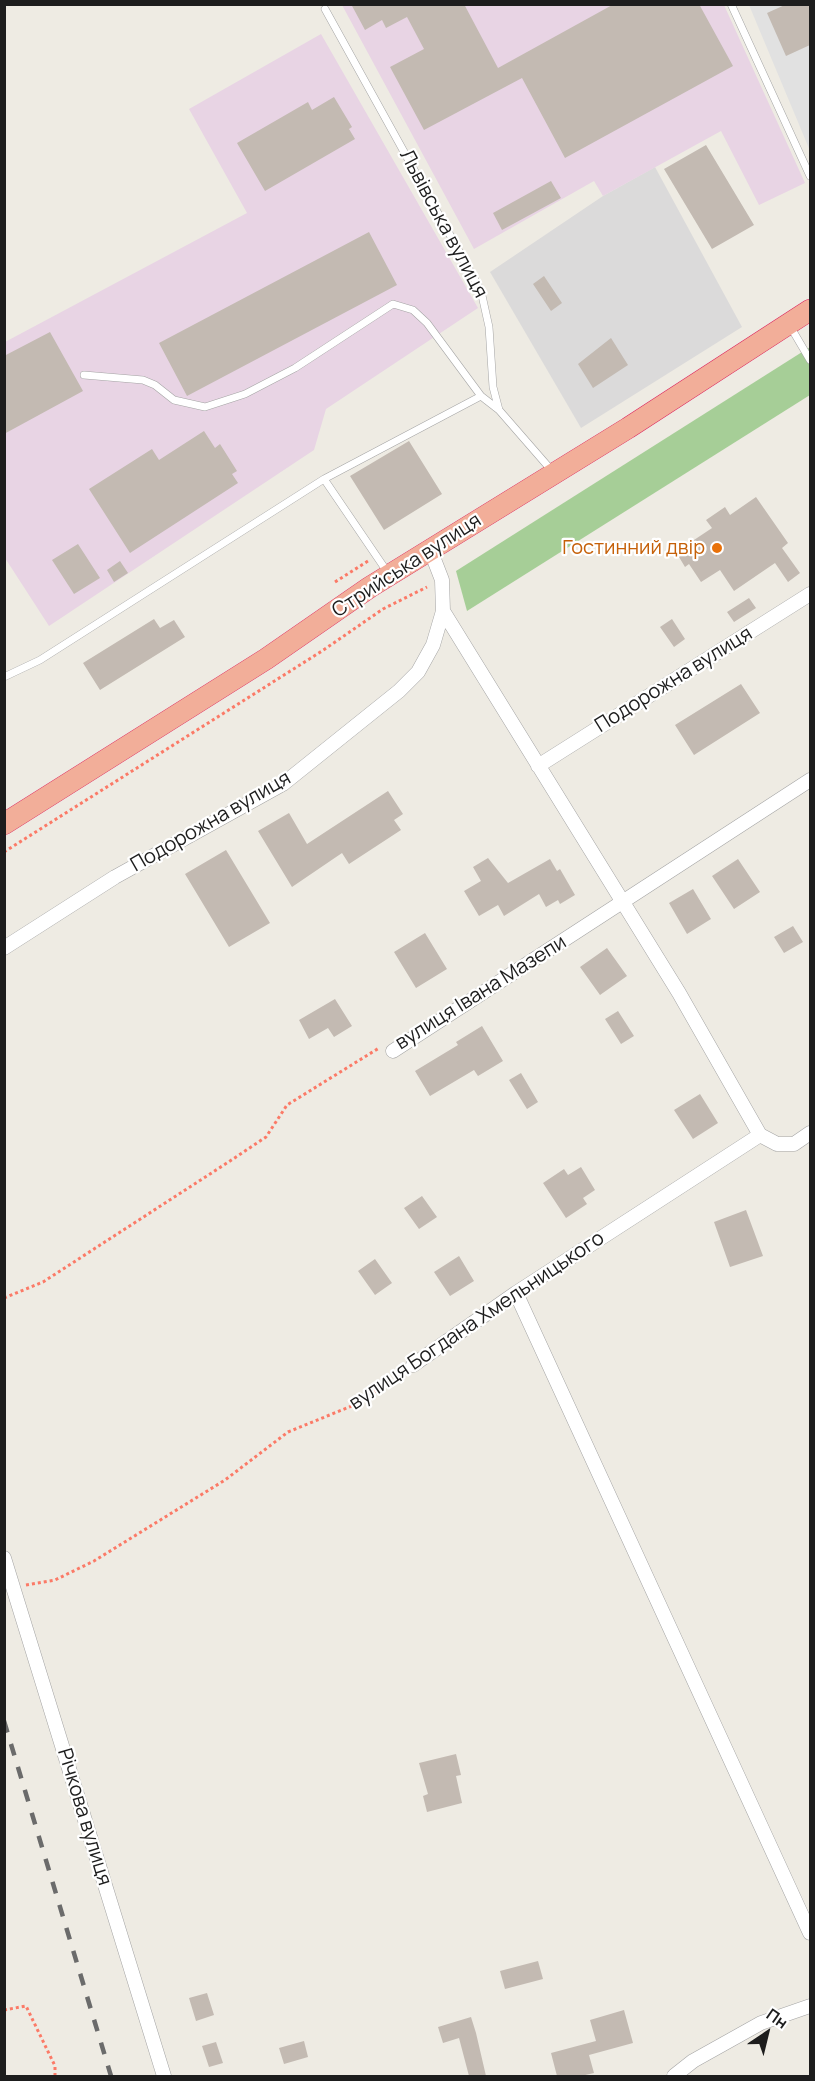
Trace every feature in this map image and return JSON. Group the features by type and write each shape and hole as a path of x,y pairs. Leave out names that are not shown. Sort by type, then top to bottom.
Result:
{"highway":[{"name":"Стрийська вулиця","path":"4,824 266,659 430,549 810,310"}],"street":[{"name":"Подорожна вулиця","path":"4,948 115,877 283,784 372,714 418,672 433,645 443,612 442,580 430,549"},
{"name":"Подорожна вулиця","path":"538,766 810,594"},
{"path":"443,612 679,993 760,1135 777,1144 794,1144 810,1133"},
{"name":"вулиця Івана Мазепи","path":"393,1051 623,904 810,780"},
{"name":"вулиця Богдана Хмельницького","path":"412,1365 516,1293 760,1135"},
{"path":"516,1293 810,1933"},
{"name":"Річкова вулиця","path":"4,1558 164,2076"},
{"path":"674,2076 693,2061 761,2023 810,2006"}],"lane":[{"path":"731,4 810,176"},
{"name":"Львівська вулиця","path":"325,9 481,291 489,327 493,387 499,410 554,473"},
{"path":"84,375 143,380 155,385 174,400 205,407 245,394 295,368 393,304 414,310 427,323 482,396 499,410"},
{"path":"789,324 810,360"},
{"path":"4,677 40,660 324,479 482,396"},
{"path":"324,479 390,575"}],"path":[{"path":"335,582 377,555"},
{"path":"4,852 322,651 383,609 442,580"},
{"name":"вулиця Івана Мазепи","path":"4,1298 43,1282 266,1137 287,1105 381,1047 393,1051"},
{"name":"вулиця Богдана Хмельницького","path":"14,1587 55,1580 94,1561 225,1480 288,1432 359,1403 412,1365"},
{"path":"4,2010 26,2006 55,2066 55,2076"}],"shaded area":[{"path":"342,5 724,5 805,183 759,205 721,131 603,196 594,181 474,249"},
{"path":"749,5 810,5 810,151 808,146"},
{"path":"321,34 478,308 326,409 314,450 49,626 5,558 5,342 247,213 189,109"},
{"path":"655,167 742,327 581,428 490,272 603,196"}],"green space":[{"path":"810,347 810,395 467,611 456,571"}],"building":[{"path":"351,4 464,4 498,68 614,4 699,4 733,66 565,158 522,78 424,130 390,67 424,49 407,17 386,28 382,20 365,30"},
{"path":"787,4 810,4 810,45 786,56 767,13"},
{"path":"334,97 352,127 349,129 355,139 265,191 237,143 308,102 312,110"},
{"path":"706,145 754,225 712,249 664,169"},
{"path":"551,181 561,198 502,230 493,213"},
{"path":"369,232 397,285 187,396 159,343"},
{"path":"544,276 562,303 551,311 533,284"},
{"path":"50,332 83,391 4,434 4,356"},
{"path":"611,338 628,365 593,388 578,364"},
{"path":"204,431 215,448 220,444 237,471 232,474 238,483 130,553 89,489 152,449 159,460"},
{"path":"409,441 442,494 384,530 350,476"},
{"name":"Гостинний двір","path":"756,497 788,543 782,548 800,573 788,582 775,563 734,591 720,570 701,582 689,564 685,567 676,552 712,528 706,520 725,507 730,515"},
{"path":"78,544 100,578 74,594 52,560"},
{"path":"120,561 128,573 114,582 107,570"},
{"path":"749,598 756,608 734,622 727,612"},
{"path":"154,619 160,628 174,620 185,637 100,690 83,663"},
{"path":"672,619 685,639 674,647 660,627"},
{"path":"741,684 760,713 694,755 675,725"},
{"path":"388,791 403,814 394,820 401,830 349,864 342,853 292,887 258,831 289,813 307,844"},
{"path":"226,850 270,923 229,947 185,874"},
{"path":"488,858 508,883 550,859 557,871 560,869 575,895 560,904 558,900 546,907 539,894 504,916 498,905 479,916 464,891 481,881 473,867"},
{"path":"738,859 760,892 734,909 712,876"},
{"path":"693,889 711,919 687,934 669,903"},
{"path":"793,926 803,942 784,953 774,937"},
{"path":"425,933 447,969 416,988 394,952"},
{"path":"607,948 627,976 600,995 580,967"},
{"path":"335,999 352,1026 334,1037 328,1028 309,1039 299,1020"},
{"path":"618,1011 634,1036 621,1044 605,1019"},
{"path":"482,1026 503,1061 478,1076 474,1070 430,1096 415,1071 458,1045 456,1042"},
{"path":"521,1073 538,1102 527,1109 509,1080"},
{"path":"700,1094 718,1123 693,1139 674,1110"},
{"path":"581,1167 595,1190 583,1198 587,1204 566,1218 543,1183 564,1169 568,1175"},
{"path":"422,1196 437,1217 419,1229 404,1208"},
{"path":"746,1210 763,1256 730,1267 714,1222"},
{"path":"459,1256 474,1281 450,1296 434,1272"},
{"path":"375,1259 392,1283 375,1295 358,1271"},
{"path":"456,1754 461,1775 456,1776 462,1803 427,1812 423,1796 428,1794 419,1763"},
{"path":"538,1961 543,1979 505,1989 500,1971"},
{"path":"207,1993 214,2015 196,2021 189,1998"},
{"path":"624,2010 633,2043 589,2055 594,2073 581,2076 557,2076 551,2053 596,2041 590,2020"},
{"path":"471,2017 486,2076 469,2076 459,2038 443,2043 438,2027"},
{"path":"304,2041 308,2057 284,2064 279,2048"},
{"path":"216,2042 223,2063 209,2067 202,2046"}],"railway":[{"path":"4,1721 111,2076"}],"place":[{"name":"Гостинний двір","path":"717,548"}]}
